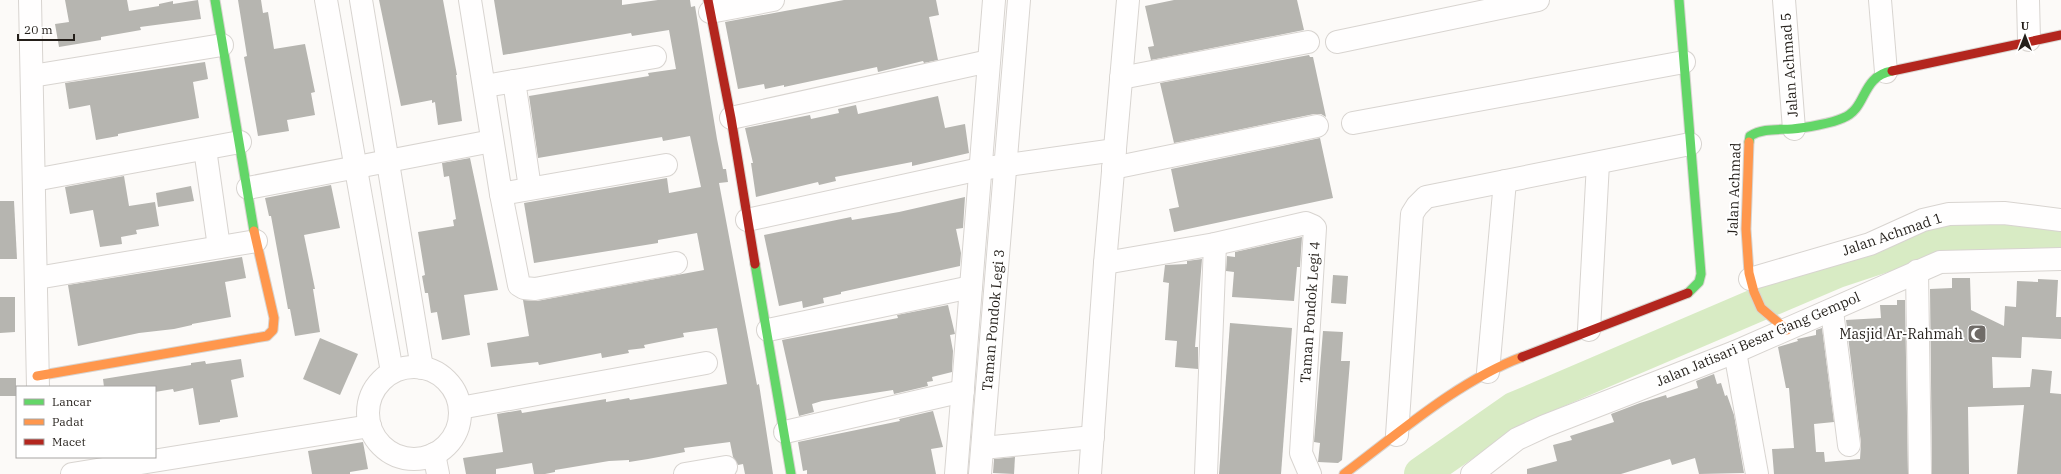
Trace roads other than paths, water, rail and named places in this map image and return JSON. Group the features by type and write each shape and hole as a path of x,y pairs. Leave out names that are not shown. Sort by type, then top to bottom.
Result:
{"street":[{"path":"30,0 38,382 258,339 267,336 273,330 274,318 256,241 215,0"},
{"path":"326,0 392,372"},
{"path":"361,0 422,368"},
{"path":"470,0 492,141 518,283 524,288 535,289 676,263"},
{"path":"773,0 709,6 731,118 746,220 768,330 791,474"},
{"name":"Taman Pondok Legi 3","path":"956,474 994,0"},
{"name":"Taman Pondok Legi 3","path":"980,474 1019,0"},
{"path":"1090,474 1105,264 1128,0"},
{"path":"1337,42 1538,0"},
{"path":"1344,474 1463,386 1502,364 1691,292 1699,282 1701,274 1679,0"},
{"name":"Jalan Achmad 5","path":"1784,0 1794,129"},
{"path":"1880,0 1886,72"},
{"path":"2028,0 2029,40"},
{"name":"Jalan Achmad","path":"1786,330 1764,312 1751,282 1746,260 1748,144 1750,136 1758,131 1794,129 1844,118 1858,107 1869,84 1877,76 1886,72 2029,40 2061,35"},
{"path":"1121,78 1308,42"},
{"path":"32,76 222,45"},
{"path":"484,86 655,57"},
{"path":"731,118 989,61"},
{"path":"1353,123 1684,62"},
{"path":"514,81 530,188"},
{"path":"746,220 980,169 1006,165 1114,159 1317,126"},
{"path":"248,188 355,166 492,141"},
{"path":"34,180 240,142"},
{"path":"1397,435 1412,214 1417,206 1426,197 1690,144"},
{"path":"205,149 219,247"},
{"path":"1589,330 1598,163"},
{"path":"501,194 666,165"},
{"path":"1488,372 1505,181"},
{"name":"Jalan Achmad 1","path":"1751,282 1870,244 1923,220 1949,214 2004,213 2061,220"},
{"name":"Taman Pondok Legi 4","path":"1105,264 1215,244 1306,223 1314,226 1300,454 1310,474"},
{"path":"37,278 256,241"},
{"path":"1206,474 1215,244"},
{"name":"Jalan Jatisari Besar Gang Gempol","path":"1472,474 1517,439 1545,426 1735,352 1940,262 1950,260 2061,259"},
{"path":"1917,271 1920,474"},
{"name":"Taman Pondok Legi 3","path":"768,330 971,287"},
{"path":"1832,310 1849,445"},
{"path":"1735,352 1758,474"},
{"path":"460,408 706,363"},
{"path":"407,368 422,368 433,372 452,386 457,396 460,408 458,426 436,464 421,459 408,466 384,448 375,438 370,426 368,408 374,390 382,380 392,372 407,368"},
{"name":"Taman Pondok Legi 3","path":"785,432 962,391"},
{"path":"72,474 370,426"},
{"path":"983,448 1093,437"},
{"path":"685,474 726,467"}],"waterway":[{"path":"1421,474 1514,409 1837,271 1943,236 2061,238"}],"place":[{"name":"Masjid Ar-Rahmah","path":"1977,334"}]}
